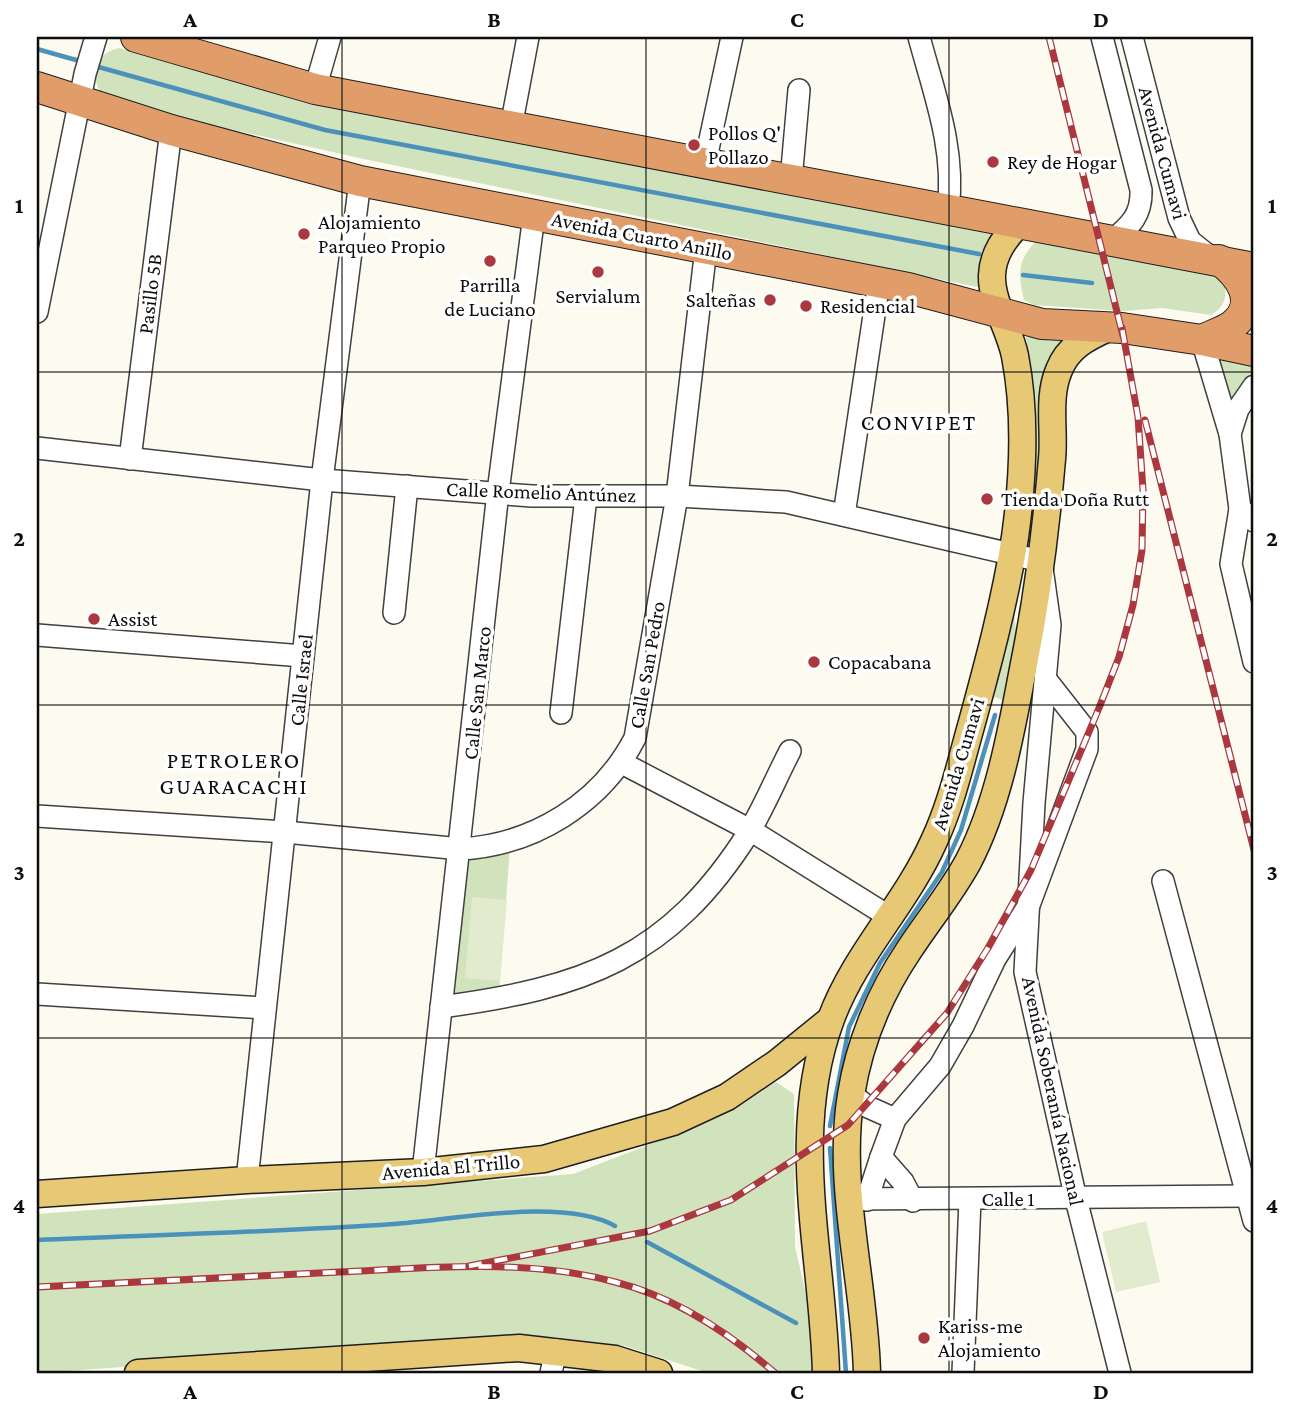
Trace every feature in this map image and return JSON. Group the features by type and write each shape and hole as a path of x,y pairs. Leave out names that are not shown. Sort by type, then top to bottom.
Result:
{"highway":[{"path":"136,37 315,89 1254,268"},
{"name":"Avenida Cuarto Anillo","path":"37,87 83,88 171,130 360,181 933,293 1042,324 1108,328 1202,340 1254,351"},
{"path":"1202,340 1235,324 1246,304 1241,280 1215,259"}],"main road":[{"name":"Avenida Cumavi","path":"826,1373 810,1202 809,1133 815,1087 830,1020 860,959 934,842 951,795 998,621 1019,497 1019,388 1014,354 993,291 992,267 1001,244 1019,223"},
{"name":"Avenida Cumavi","path":"867,1373 859,1199 848,1125 851,1094 863,1043 880,1003 906,954 968,862 985,821 1012,723 1035,677 1041,561 1053,456 1055,383 1072,348 1108,328"},
{"path":"975,709 997,707 1012,723"},
{"name":"Avenida El Trillo","path":"37,1194 423,1172 544,1159 673,1122 727,1097 777,1063 830,1020"},
{"path":"138,1373 307,1368 519,1348 553,1362 615,1359 659,1373"}],"street":[{"path":"315,89 330,37"},
{"path":"511,127 528,37"},
{"path":"705,163 733,37"},
{"path":"919,37 948,151 951,186 948,209"},
{"name":"Avenida Cumavi","path":"1102,37 1142,198 1134,221 1113,240"},
{"path":"37,312 41,273 94,45"},
{"path":"1108,62 1125,68 1135,61 1135,46"},
{"name":"Avenida Cumavi","path":"1135,46 1179,218 1189,241 1215,259"},
{"path":"790,180 799,90"},
{"name":"Pasillo 5B","path":"130,458 171,130"},
{"name":"Calle Israel","path":"247,1180 322,480 360,181"},
{"name":"Calle San Marco","path":"423,1172 461,849 498,492 534,215"},
{"name":"Calle San Pedro","path":"37,816 285,832 461,849 488,847 526,836 567,816 622,763 635,738 677,496 706,248"},
{"path":"844,515 879,282"},
{"path":"1202,340 1230,434 1247,515 1231,564 1254,662"},
{"path":"1230,434 1238,409 1254,386"},
{"name":"Calle Romelio Antúnez","path":"37,448 322,480 586,497 677,496 786,502 1041,561"},
{"path":"394,613 407,486"},
{"path":"561,713 586,497"},
{"path":"37,635 303,656"},
{"path":"859,1199 881,1157 895,1119 940,1066 964,1026 995,959 1029,905 1087,749 1087,732 1035,677"},
{"name":"Avenida Soberanía Nacional","path":"1035,677 1034,803 1025,972 1076,1199 1120,1373"},
{"path":"441,1007 515,997 602,970 676,922 704,894 750,830 790,751"},
{"path":"622,763 750,830 888,916"},
{"path":"1163,881 1254,1222"},
{"path":"37,994 264,1008"},
{"path":"851,1094 867,1107 895,1119"},
{"path":"881,1157 904,1182 913,1200"},
{"name":"Calle 1","path":"859,1199 1248,1196"},
{"path":"963,1373 970,1199"}],"green space":[{"path":"119,48 300,100 995,233 982,259 982,288 364,159 108,102 95,78 96,70 102,57"},
{"path":"1040,237 1216,272 1224,283 1226,295 1221,306 1211,315 1162,308 1123,311 1034,305 1024,300 1020,273 1023,259"},
{"path":"1026,336 1069,342 1035,518 1030,519 1030,384"},
{"path":"1215,352 1254,359 1248,378 1228,409"},
{"path":"1014,611 1019,660 1010,702 991,696"},
{"path":"510,847 499,992 454,996 451,992 468,860"},
{"path":"472,897 507,900 500,981 465,978"},
{"path":"776,1082 794,1094 795,1247 811,1315 815,1373 708,1373 625,1346 553,1337 37,1373 37,1214 573,1174 682,1132"},
{"path":"1146,1221 1160,1282 1116,1292 1102,1232"}],"waterway":[{"path":"37,49 83,62"},
{"path":"95,66 325,130 979,254"},
{"path":"1023,275 1092,283"},
{"path":"830,1126 849,1027 880,963 942,872 961,830 995,715"},
{"path":"830,1148 846,1373"},
{"path":"37,1240 349,1227 538,1212 593,1217 615,1226"},
{"path":"647,1242 796,1323"}],"railway":[{"path":"1049,37 1123,336"},
{"path":"469,1266 650,1231 731,1200 848,1125 947,1013 988,948 1031,870 1119,657 1133,605 1142,550 1143,490 1138,417 1122,328"},
{"path":"1145,420 1254,850"},
{"path":"37,1287 443,1267 547,1270 615,1282 659,1297 720,1330 775,1373"}],"place":[{"name":"Pollos Q' Pollazo","path":"694,145"},
{"name":"Rey de Hogar","path":"993,162"},
{"name":"Alojamiento Parqueo Propio","path":"304,234"},
{"name":"Parrilla de Luciano","path":"490,261"},
{"name":"Servialum","path":"598,272"},
{"name":"Salteñas","path":"770,300"},
{"name":"Residencial","path":"806,306"},
{"name":"Tienda Doña Rutt","path":"987,499"},
{"name":"Assist","path":"94,619"},
{"name":"Copacabana","path":"814,662"},
{"name":"Kariss-me Alojamiento","path":"924,1338"}],"district":[{"name":"CONVIPET","path":"919,422"},
{"name":"PETROLERO GUARACACHI","path":"234,773"}]}
